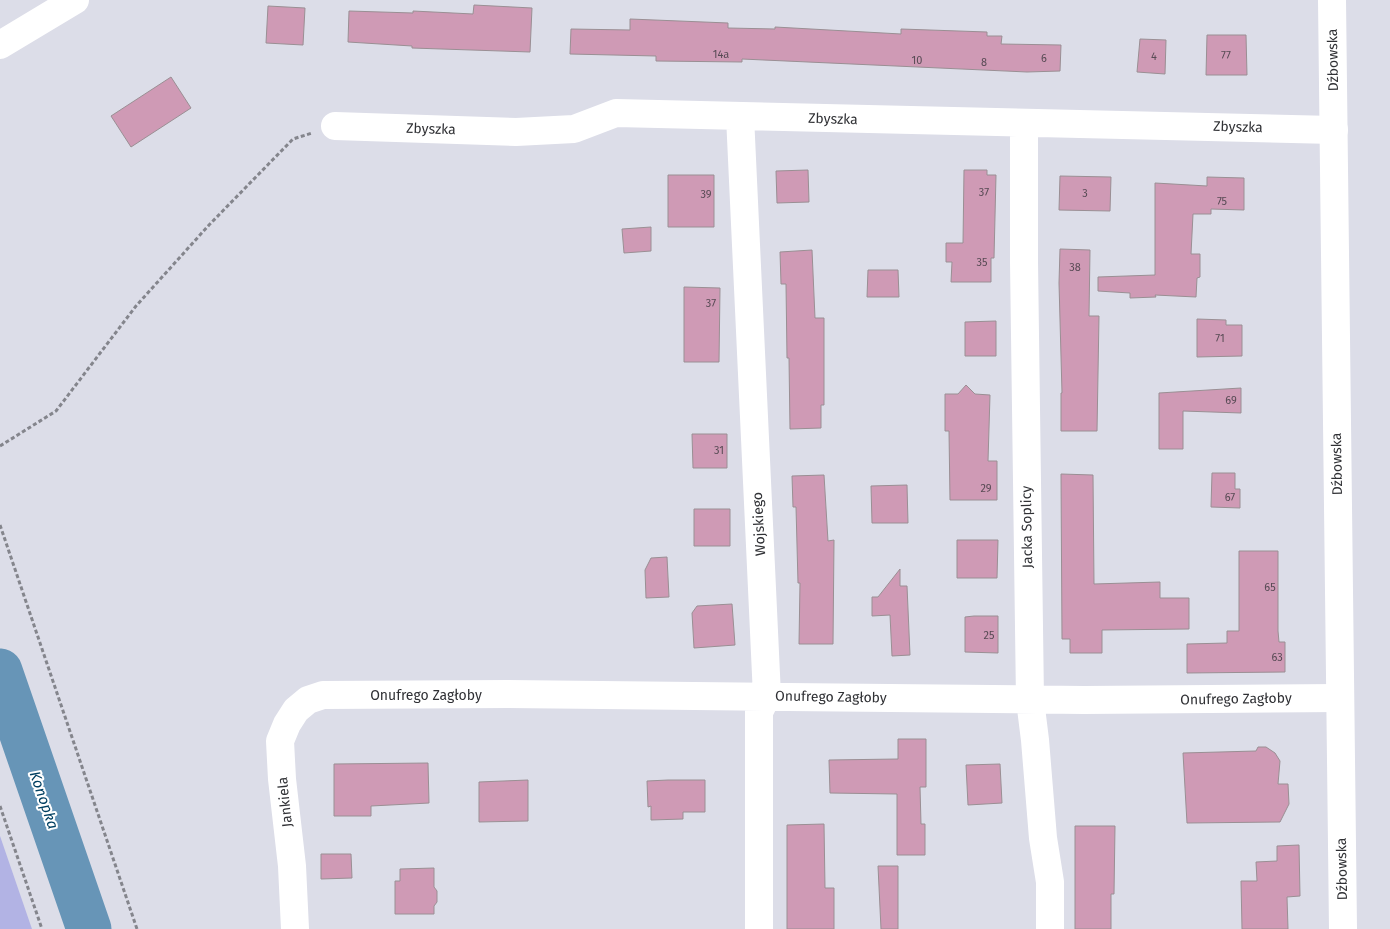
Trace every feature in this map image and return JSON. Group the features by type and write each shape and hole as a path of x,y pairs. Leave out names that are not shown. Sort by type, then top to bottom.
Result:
{"street":[{"path":"0,45 75,0"},
{"name":"Dźbowska","path":"1332,0 1343,929"},
{"name":"Zbyszka","path":"335,126 516,132 574,129 616,113 1334,130"},
{"name":"Wojskiego","path":"740,116 767,696 759,712 760,929"},
{"name":"Jacka Soplicy","path":"1024,123 1030,700 1043,838 1050,882 1050,929"},
{"name":"Onufrego Zagłoby","path":"323,695 508,694 1030,700 1340,698"},
{"name":"Jankiela","path":"295,929 292,866 282,779 280,741 287,724 296,710 308,700 323,695"}],"path":[{"path":"0,446 56,411 136,306 209,225 293,139 335,126"},
{"path":"0,525 136,929"},
{"path":"0,806 42,929"}],"shaded area":[{"path":"0,836 32,929 0,929"}],"building":[{"path":"474,5 532,8 530,52 412,48 412,46 348,42 349,11 413,13 413,11 473,14"},
{"path":"268,6 305,8 303,45 266,43"},
{"path":"630,19 728,23 728,28 775,29 775,27 901,34 901,29 987,32 987,36 1002,36 1001,44 1061,45 1060,71 1027,72 742,59 742,62 656,61 656,56 570,54 571,29 630,30"},
{"path":"1207,35 1246,35 1247,75 1206,75"},
{"path":"1140,39 1166,40 1165,74 1137,72"},
{"path":"171,77 191,108 131,147 111,116"},
{"path":"808,170 809,202 777,203 776,171"},
{"path":"964,170 987,170 987,175 996,175 994,258 991,258 991,282 951,282 952,262 946,262 946,243 963,243"},
{"path":"668,175 714,175 714,227 668,227"},
{"path":"1060,176 1111,177 1110,211 1059,210"},
{"path":"1207,177 1244,178 1244,210 1211,209 1211,214 1193,214 1191,254 1200,254 1200,277 1197,278 1196,297 1155,295 1156,297 1130,298 1130,293 1098,291 1098,277 1155,275 1155,183 1207,186"},
{"path":"651,227 651,251 624,253 622,229"},
{"path":"1060,249 1090,250 1089,316 1099,316 1097,431 1061,431"},
{"path":"812,250 815,318 824,318 824,405 821,405 821,428 790,429 786,284 781,284 780,252"},
{"path":"868,270 898,270 899,297 867,297"},
{"path":"684,287 720,288 719,362 684,362"},
{"path":"1197,319 1226,320 1226,325 1242,325 1242,356 1197,357"},
{"path":"996,321 996,356 965,356 965,322"},
{"path":"966,385 975,394 990,395 988,461 997,461 997,500 950,500 949,431 945,431 945,394 958,394"},
{"path":"1241,388 1241,413 1183,411 1183,449 1159,449 1159,393"},
{"path":"692,434 727,434 727,468 693,468"},
{"path":"1212,473 1235,473 1235,489 1240,489 1240,508 1211,507"},
{"path":"1061,474 1093,475 1094,584 1160,582 1160,598 1189,598 1189,629 1102,630 1102,653 1070,653 1070,639 1062,639"},
{"path":"824,475 828,541 834,540 833,644 799,644 800,583 798,583 796,507 793,507 792,476"},
{"path":"907,485 908,523 872,523 871,486"},
{"path":"694,509 730,509 730,546 694,546"},
{"path":"957,540 998,540 997,578 957,578"},
{"path":"1239,551 1278,551 1278,631 1279,642 1285,642 1285,672 1187,673 1187,644 1227,643 1227,631 1239,631"},
{"path":"667,557 669,597 646,598 645,570 651,558"},
{"path":"900,569 900,586 907,586 910,655 892,656 890,615 872,616 872,597 878,597"},
{"path":"732,604 735,645 694,648 692,613 697,606"},
{"path":"998,616 998,653 965,652 965,617"},
{"path":"898,739 926,739 926,787 920,787 921,824 925,824 925,855 897,855 897,794 830,793 829,760 898,759"},
{"path":"1258,747 1266,747 1275,753 1280,761 1278,784 1288,784 1289,804 1280,822 1187,823 1183,753 1256,751"},
{"path":"428,763 429,803 371,806 371,816 334,816 334,764"},
{"path":"1000,764 1002,803 968,805 966,765"},
{"path":"528,780 528,821 479,822 479,782"},
{"path":"705,780 705,812 683,812 683,819 651,820 651,806 648,807 647,781"},
{"path":"824,824 825,888 834,888 834,929 787,929 787,825"},
{"path":"1075,826 1115,826 1114,894 1111,894 1111,929 1075,929"},
{"path":"1299,845 1300,896 1287,897 1288,929 1242,929 1241,881 1257,881 1256,862 1277,861 1277,846"},
{"path":"321,854 351,854 352,878 321,879"},
{"path":"878,866 898,866 898,929 881,929"},
{"path":"434,868 434,887 437,891 437,902 434,906 434,914 395,914 395,881 400,881 400,869"}],"waterway":[{"name":"Konopka","path":"0,671 89,929"}]}
